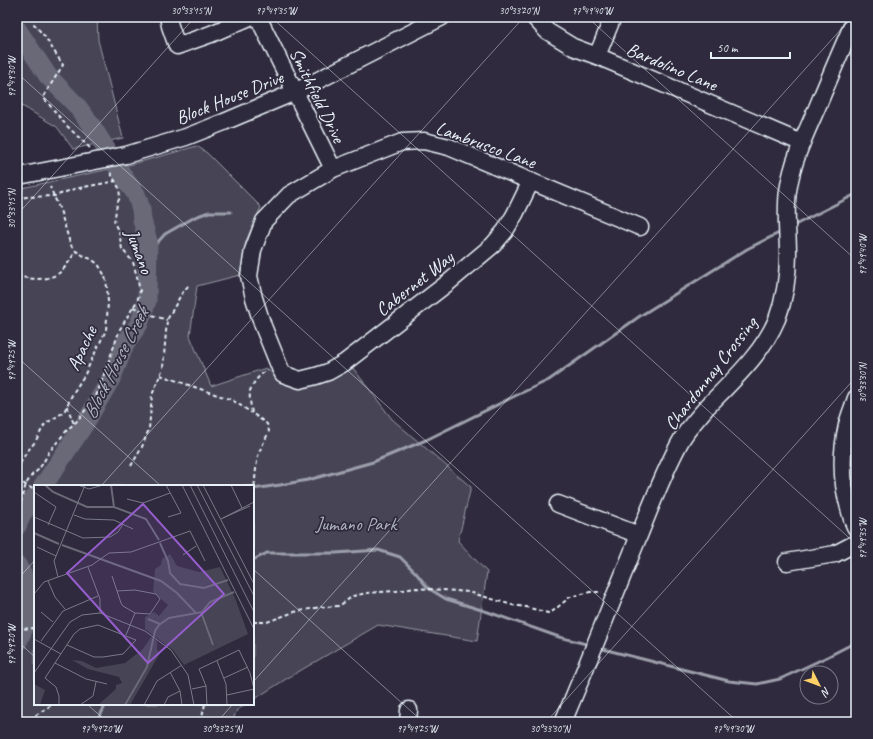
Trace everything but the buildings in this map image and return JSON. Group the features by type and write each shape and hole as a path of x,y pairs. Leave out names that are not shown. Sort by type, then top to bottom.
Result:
{"street":[{"path":"168,17 177,46 211,34 250,17"},
{"name":"Smithfield Drive","path":"258,17 333,169"},
{"name":"Block House Drive","path":"18,176 126,155 186,137 295,92 442,17"},
{"name":"Bardolino Lane","path":"534,17 547,31 573,47 802,143"},
{"path":"597,56 613,17"},
{"name":"Chardonnay Crossing","path":"563,722 588,664 661,482 679,444 688,429 752,359 767,339 777,318 784,296 787,273 788,252 786,213 792,170 856,17"},
{"name":"Lambrusco Lane","path":"292,377 283,374 278,365 254,298 249,276 253,250 264,221 289,195 333,169 402,142 424,141 449,147 640,227"},
{"name":"Cabernet Way","path":"292,377 300,380 316,376 328,372 344,363 449,282 493,245 505,231 515,214 530,181"},
{"path":"856,398 847,424 844,442 843,468 844,486 848,506 856,528"},
{"path":"558,504 639,535"},
{"path":"787,562 835,554 856,543"}],"path":[{"path":"31,17 34,24 45,37 63,65 43,97 66,125 96,153"},
{"name":"Jumano","path":"17,509 21,502 26,484 32,475 38,470 49,452 68,429 77,422 96,396 102,383 120,329 134,307 140,292 133,262 122,249 119,232 114,223 117,204 120,197 119,188 109,169"},
{"path":"17,199 26,197 55,196 74,189 116,181"},
{"path":"17,275 33,279 51,277 60,273 76,251 70,243 55,196 50,187"},
{"name":"Apache","path":"17,469 45,424 64,412 72,395 85,374 106,330 108,318 107,287 105,276 98,264 76,251"},
{"path":"131,466 142,447 149,429 152,395 163,368 167,320 182,293 189,285"},
{"path":"134,307 167,320"},
{"path":"252,413 250,392 256,380 264,372 278,365"},
{"path":"160,375 232,400 267,424 269,431 258,454 254,491"},
{"path":"67,406 74,424"},
{"path":"17,480 33,489"},
{"path":"254,622 267,622 294,612 322,607 339,606 353,596 367,593 416,588 469,592 512,605 548,613 553,611 570,597 590,592 615,594"},
{"path":"17,623 20,602"},
{"path":"17,629 34,628"},
{"path":"33,722 36,715 51,705"},
{"path":"201,722 205,705"}],"green space":[{"path":"17,17 97,17 98,40 123,138 73,149 57,127 22,106 17,114"},
{"name":"Jumano Park","path":"197,146 207,153 261,207 246,241 240,275 197,286 190,336 211,386 266,368 284,384 316,385 353,368 392,419 471,487 458,541 487,572 477,641 378,625 254,699 254,485 34,485 34,705 245,705 237,710 232,722 17,722 17,189 133,164"}],"waterway":[{"name":"Block House Creek","path":"17,29 48,76 77,106 91,125 136,194 148,241 147,301 139,324 126,342 112,377 84,425 44,485"},
{"path":"791,227 856,194"},
{"path":"148,253 165,234 195,217 209,212 231,212"},
{"path":"254,489 308,480 373,462 426,440 549,380 640,316 747,249 783,231"},
{"name":"Block House Creek","path":"17,526 22,514 34,498"},
{"path":"254,560 267,553 336,553 378,550 400,557 428,588 446,599 559,637 590,645"},
{"name":"Block House Creek","path":"17,565 24,577 27,598 26,623 17,644"},
{"path":"599,648 729,681 757,684 780,679 856,642"},
{"path":"97,722 106,705"}]}
